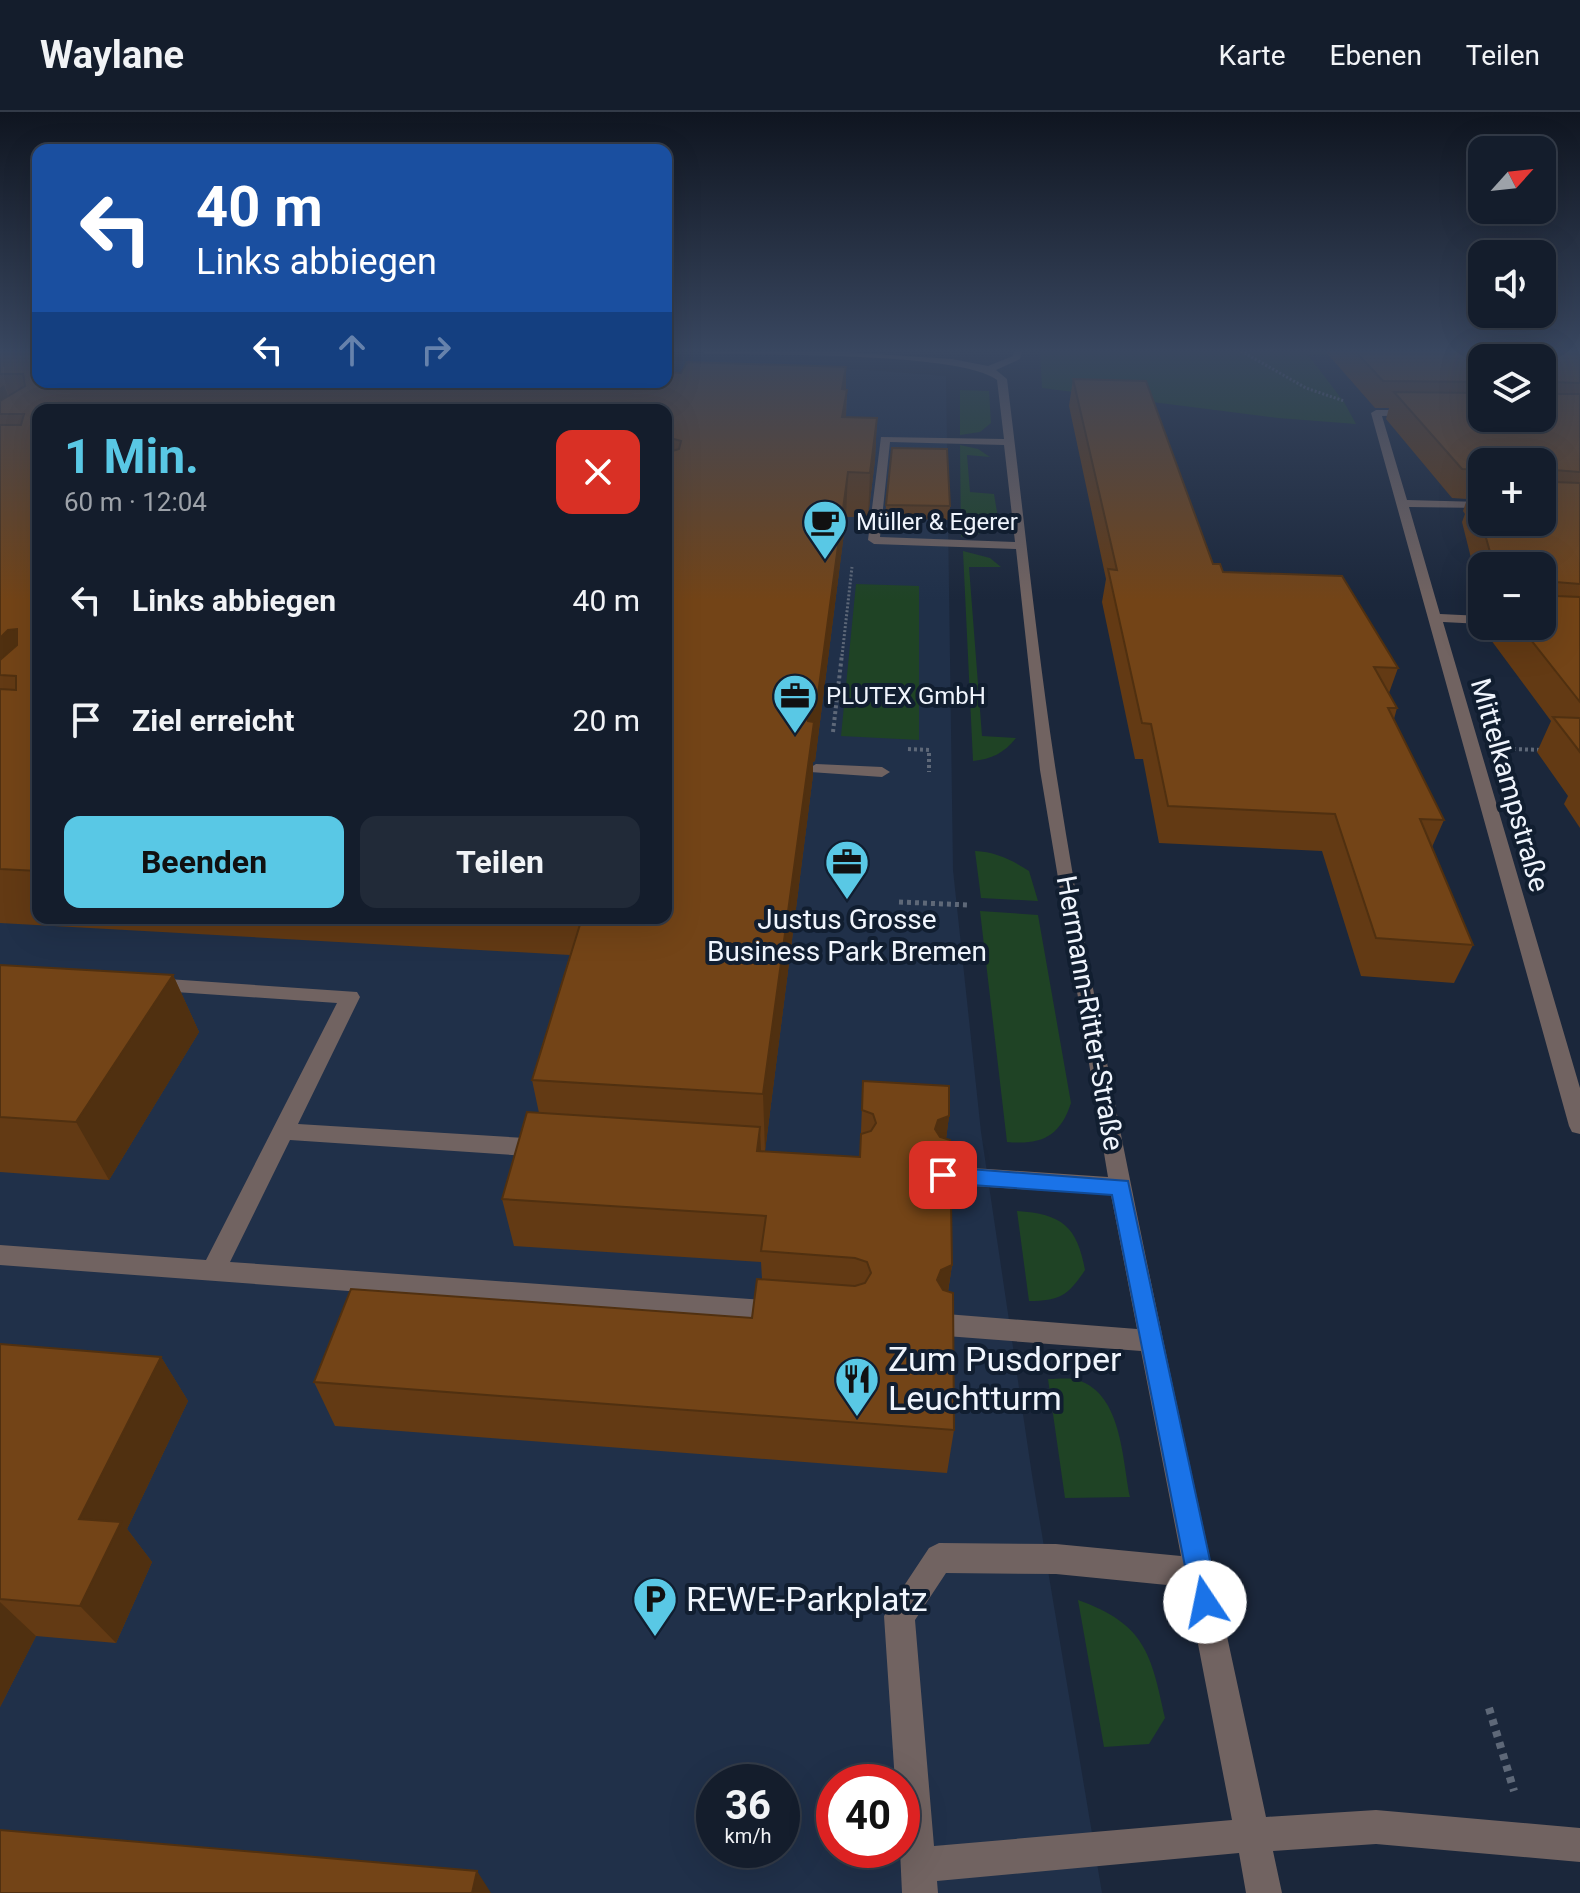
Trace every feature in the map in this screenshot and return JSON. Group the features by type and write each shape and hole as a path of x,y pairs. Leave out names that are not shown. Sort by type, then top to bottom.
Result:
{"street":[{"name":"Hermann-Ritter-Straße","path":"1010,434 1048,770 1121,1187 1264,1893"},
{"name":"Mittelkampstraße","path":"1382,434 1580,1126"},
{"path":"1011,442 885,439 874,540 1022,546"},
{"path":"1400,503 1468,505"},
{"path":"1434,618 1468,619"},
{"path":"822,769 882,772"},
{"path":"135,984 350,997 213,1271"},
{"path":"283,1131 563,1150"},
{"path":"943,1175 1121,1187"},
{"path":"0,1255 805,1314"},
{"path":"946,1325 1152,1341"},
{"path":"1200,1573 1056,1559 939,1558 899,1616 919,1879 1250,1835 1376,1827 1580,1845"}],"path":[{"path":"822,769 854,546 874,540"},
{"path":"1473,748 1548,750"},
{"path":"899,902 968,905"},
{"path":"1489,1708 1527,1841"}],"shaded area":[{"path":"0,434 32,434 32,924 672,924 672,434 947,434 953,870 981,1132 1032,1475 1102,1893 0,1893"}],"green space":[{"path":"960,445 978,449 990,457 967,455 970,492 994,494 999,524 978,534 961,537"},
{"path":"963,551 990,558 1001,567 969,567 982,736 1016,738 997,754 973,761"},
{"path":"856,584 919,586 919,740 841,736"},
{"path":"975,851 1004,857 1029,871 1038,901 981,898"},
{"path":"980,911 1038,915 1071,1103 1055,1131 1039,1140 1007,1142"},
{"path":"1017,1211 1056,1219 1072,1233 1085,1270 1062,1295 1048,1300 1029,1301"},
{"path":"1048,1379 1073,1379 1089,1385 1101,1396 1117,1427 1130,1497 1065,1498"},
{"path":"1078,1600 1118,1619 1131,1631 1149,1658 1165,1718 1149,1744 1104,1747"}],"building":[{"path":"0,434 32,434 32,871 0,869 0,689 16,690 16,676 0,675 0,660 17,645 17,629 8,630 0,638"},
{"path":"672,434 875,434 870,473 848,472 816,709 806,716 808,721 814,722 763,1094 532,1080 580,924 672,924 672,451 679,449 681,441 674,439"},
{"path":"1086,434 1165,434 1213,564 1220,564 1223,572 1342,576 1398,668 1374,667 1397,708 1388,708 1444,820 1420,819 1473,945 1376,938 1335,814 1168,806 1151,724 1142,723 1108,569 1117,570"},
{"path":"1431,434 1580,434 1580,472 1556,470 1556,448 1468,448 1468,469 1462,469"},
{"path":"892,448 947,449 950,506 886,505"},
{"path":"1556,482 1580,483 1580,584 1556,582 1556,552 1490,552 1485,536 1556,536"},
{"path":"1556,596 1580,597 1580,702 1531,640 1556,640"},
{"path":"1553,717 1580,718 1580,752"},
{"path":"0,965 173,975 76,1122 0,1117"},
{"path":"863,1081 949,1086 949,1116 938,1120 935,1129 940,1137 950,1140 952,1265 941,1270 937,1280 943,1290 953,1293 954,1430 314,1382 351,1289 752,1318 757,1279 855,1286 865,1283 871,1273 867,1262 855,1258 761,1251 766,1216 502,1199 527,1112 760,1127 757,1151 860,1157 861,1134 871,1131 876,1123 873,1114 862,1110"},
{"path":"0,1344 161,1357 79,1519 121,1522 80,1606 0,1599"},
{"path":"0,1830 477,1871 472,1893 0,1893"}],"place":[{"name":"Müller & Egerer","path":"825,561"},
{"name":"PLUTEX GmbH","path":"795,735"},
{"name":"Justus Grosse Business Park Bremen","path":"847,901"},
{"name":"Zum Pusdorper Leuchtturm","path":"857,1418"},
{"name":"REWE-Parkplatz","path":"655,1638"}],"route":[{"path":"943,1175 1121,1187 1205,1602"}]}
